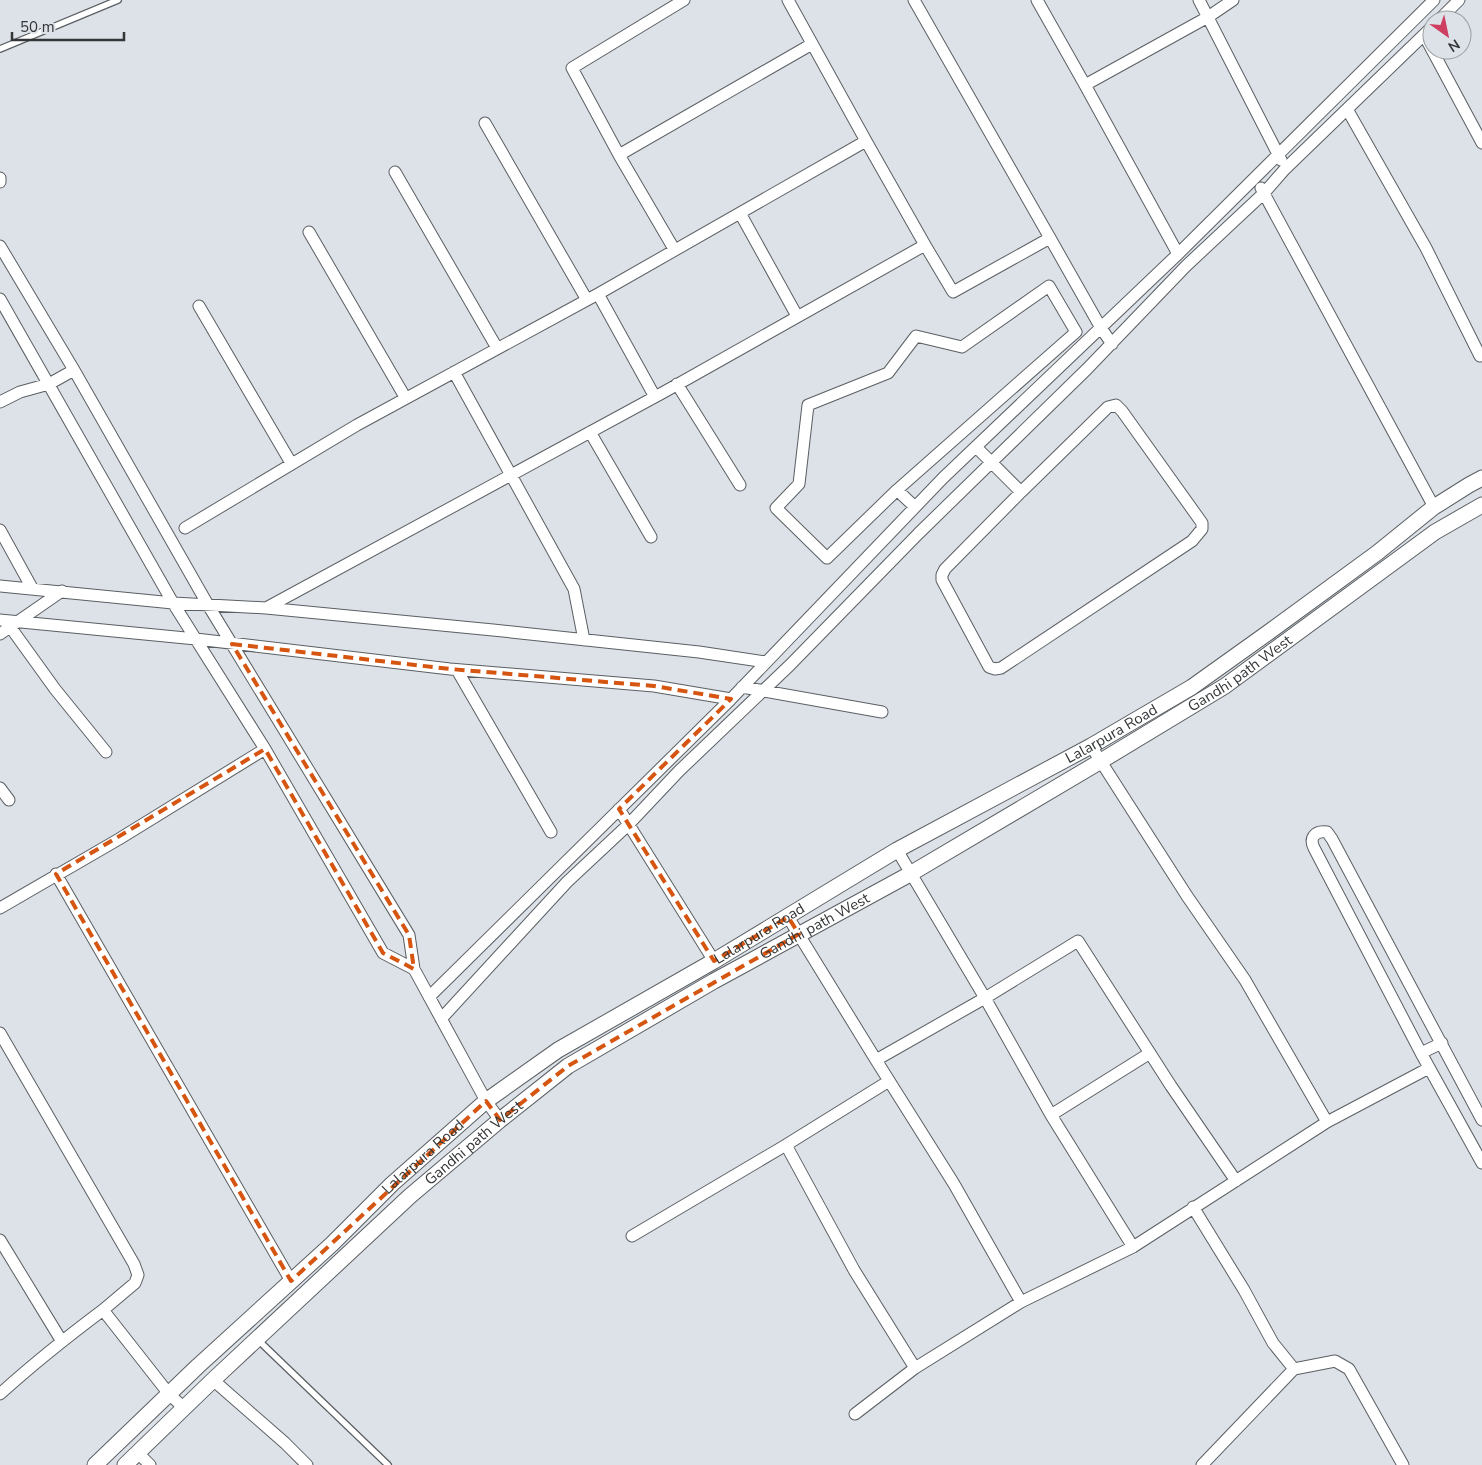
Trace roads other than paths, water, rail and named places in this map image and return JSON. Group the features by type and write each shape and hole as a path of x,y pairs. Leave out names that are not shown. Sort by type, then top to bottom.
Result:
{"street":[{"path":"674,250 619,155 572,68 684,0"},
{"path":"788,0 953,292 1050,238"},
{"path":"914,0 1101,328 1112,344"},
{"path":"1036,0 1178,254"},
{"path":"1199,0 1285,169"},
{"path":"1085,85 1208,17 1232,0"},
{"path":"429,997 731,699 924,497 1178,254 1434,0"},
{"path":"1449,10 1459,0"},
{"path":"440,1019 567,882 628,825 679,770 763,690 1112,344 1186,266 1264,193 1285,169 1422,37"},
{"path":"619,155 812,44"},
{"path":"1442,60 1482,143"},
{"path":"1347,109 1426,248 1480,356"},
{"path":"1466,112 1482,127"},
{"path":"485,123 655,397"},
{"path":"185,528 291,463 405,397 592,297 866,141"},
{"path":"396,172 496,348"},
{"path":"1255,177 1434,507"},
{"path":"740,214 797,316"},
{"path":"309,232 405,397"},
{"path":"266,608 655,397 925,244"},
{"path":"0,246 74,370 208,605 409,935 414,969 486,1102 500,1120"},
{"path":"1049,286 1076,332 897,490 827,558 776,508 799,484 808,405 888,373 916,336 962,347 1049,286"},
{"path":"0,299 173,602 264,749 384,952 414,969"},
{"path":"199,306 291,463"},
{"path":"0,402 20,392 49,384 74,370"},
{"path":"454,372 574,589 584,640"},
{"path":"677,384 740,486"},
{"path":"1116,406 1122,411 1202,523 1202,529 1192,541 1001,668 995,669 989,667 974,642 942,580 942,574 1021,492 1108,407 1116,406"},
{"path":"590,432 652,537"},
{"path":"976,446 1021,492"},
{"name":"Lalarpura Road","path":"95,1465 332,1244 392,1184 486,1102 558,1050 714,961 897,850 1091,746 1199,681 1377,553 1434,507 1482,478"},
{"path":"897,490 915,507"},
{"path":"924,497 941,512"},
{"name":"Gandhi path West","path":"126,1465 213,1380 410,1196 500,1120 568,1066 714,981 910,874 1225,686 1428,537 1482,505"},
{"path":"0,530 32,588"},
{"path":"842,583 857,596"},
{"path":"0,586 208,605 266,608 699,652 766,662"},
{"path":"0,634 62,591"},
{"path":"0,620 15,625 196,640 457,670 654,686 731,699"},
{"path":"15,625 55,689 106,752"},
{"path":"457,670 551,832"},
{"path":"742,687 882,712"},
{"path":"1091,746 1187,896 1245,980 1327,1122"},
{"path":"0,908 118,839 264,749"},
{"path":"0,788 9,800"},
{"path":"619,809 714,961"},
{"path":"1482,1120 1330,836 1327,832 1320,832 1312,837 1312,844 1435,1080 1482,1164"},
{"path":"897,850 985,998 1051,1115 1134,1248"},
{"path":"56,874 291,1281"},
{"path":"788,917 954,1184 1021,1302"},
{"path":"876,1060 985,998 1078,940 1150,1053 1236,1181"},
{"path":"0,1033 134,1264 138,1275 135,1283 103,1310 61,1340 0,1394"},
{"path":"1421,1053 1442,1043"},
{"path":"1051,1115 1150,1053"},
{"path":"855,1414 915,1368 1021,1302 1134,1248 1327,1122 1429,1068"},
{"path":"1435,1080 1455,1069"},
{"path":"632,1236 786,1145 889,1081"},
{"path":"786,1145 854,1270 915,1368"},
{"path":"1193,1208 1244,1290 1273,1343 1294,1369"},
{"path":"0,1240 61,1340"},
{"path":"103,1310 169,1394 184,1408"},
{"path":"1202,1465 1294,1369 1335,1361 1349,1369 1403,1465"},
{"path":"213,1380 285,1443 306,1465"},
{"path":"138,1453 150,1465"}],"lane":[{"path":"0,49 118,0"},
{"path":"257,1339 388,1465"}]}
